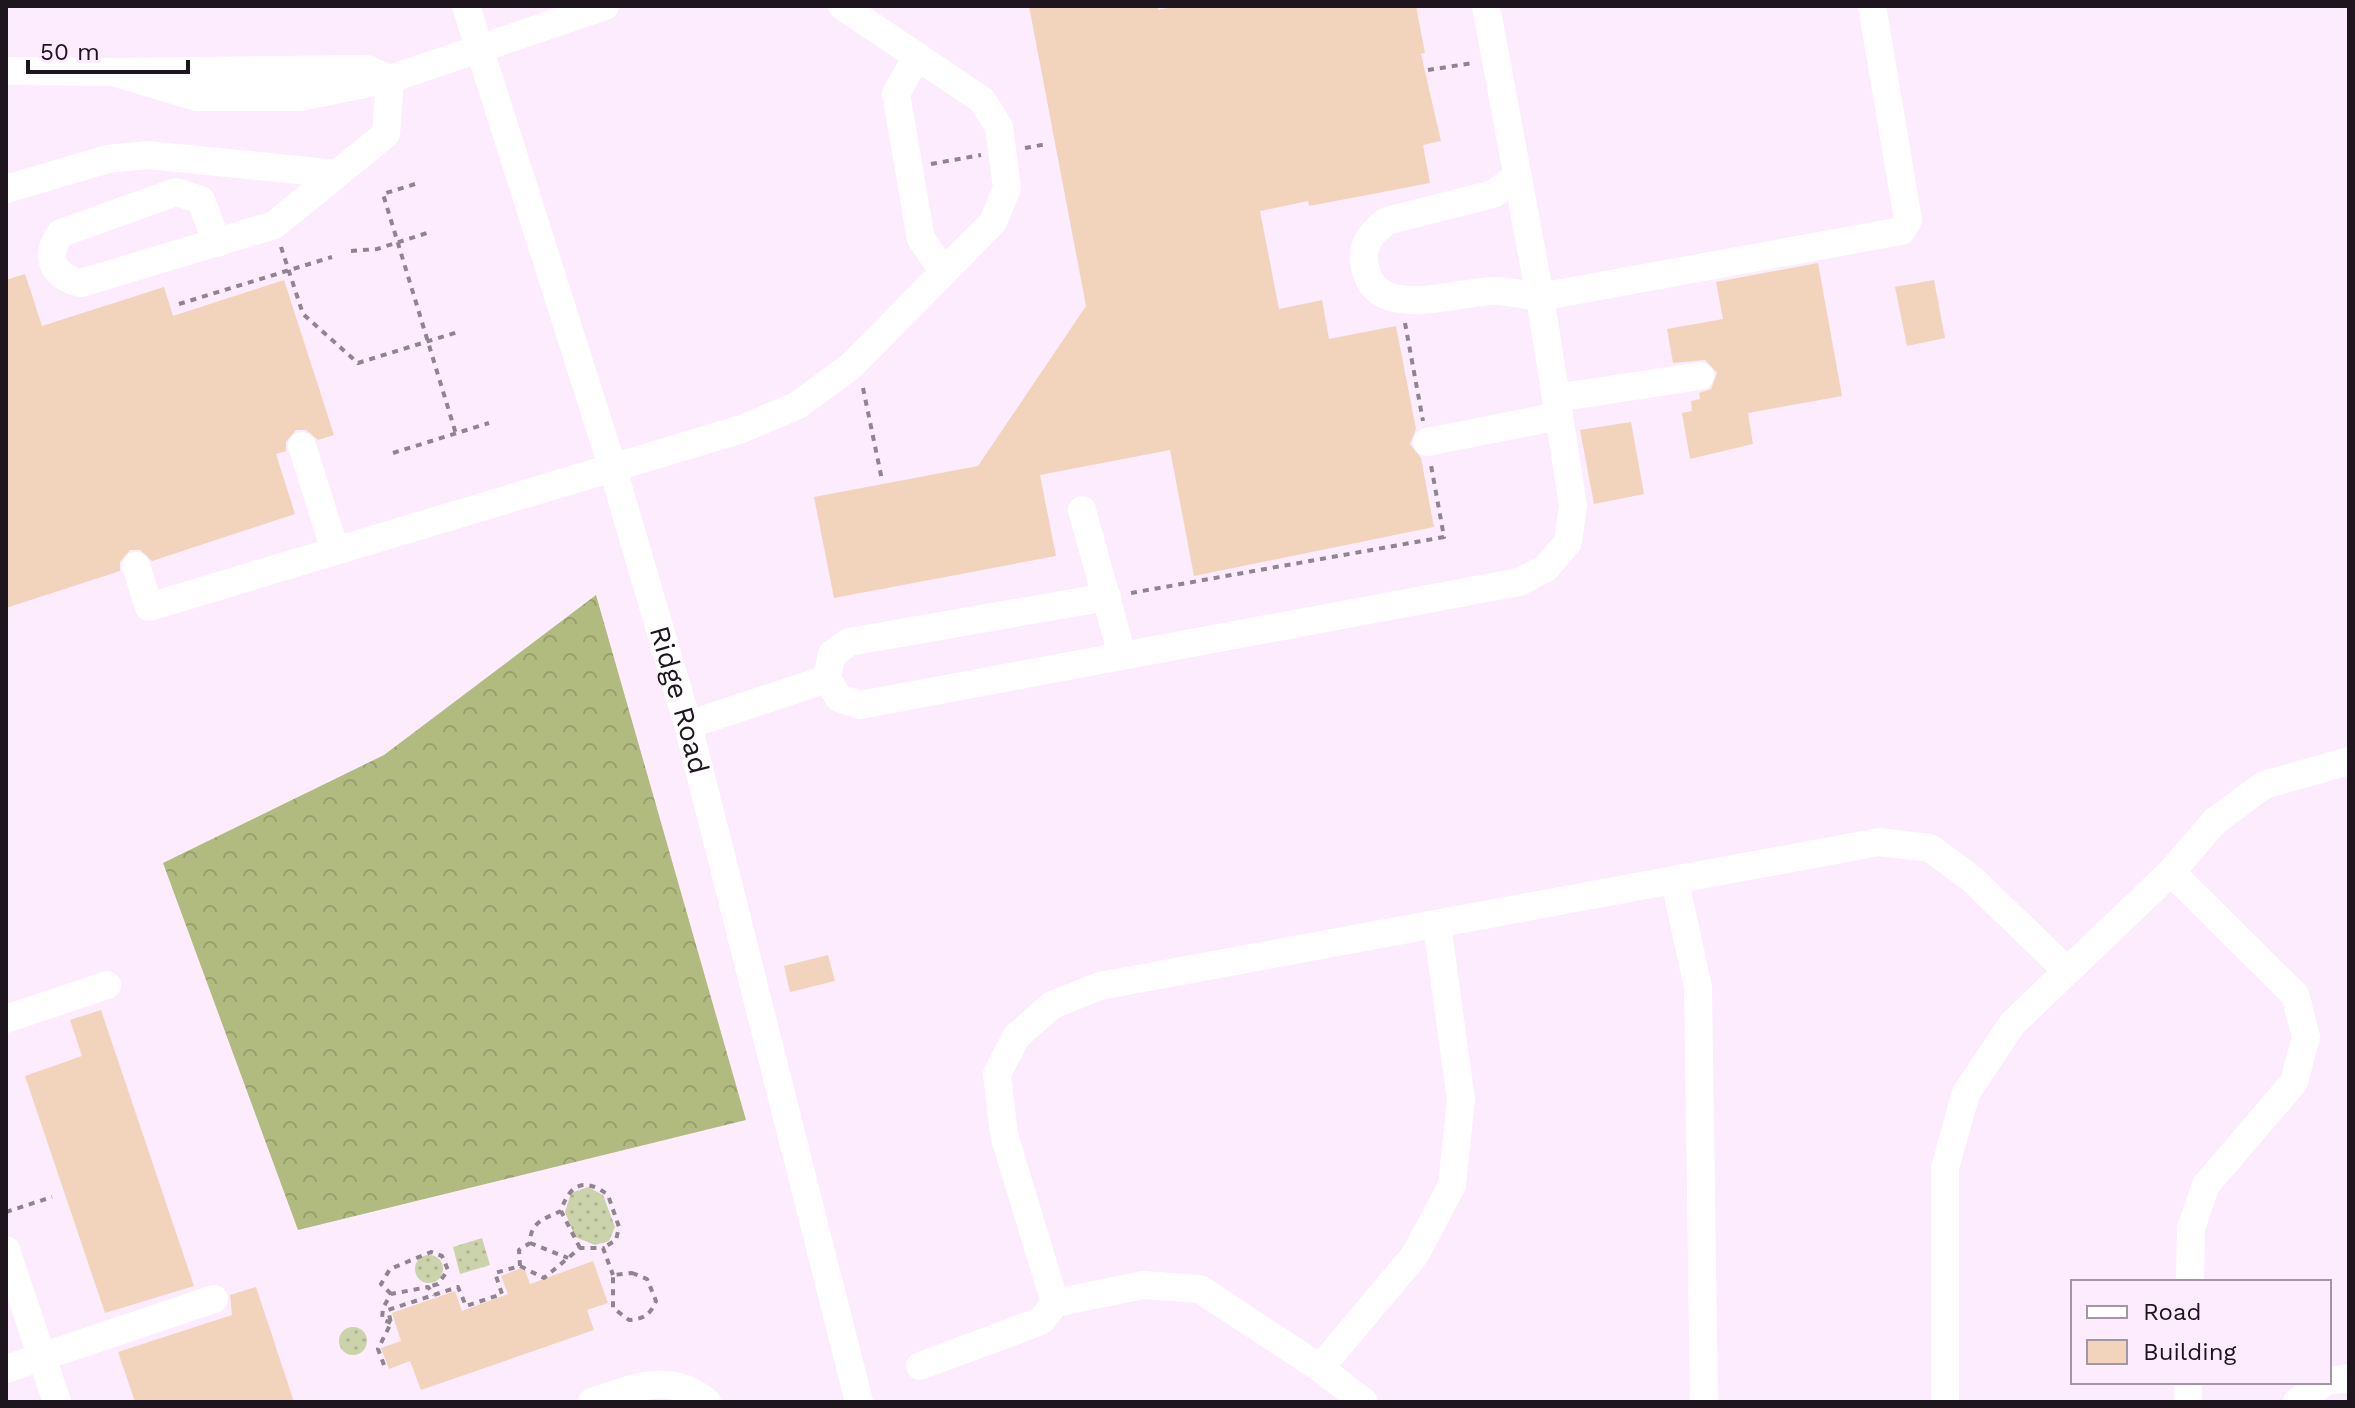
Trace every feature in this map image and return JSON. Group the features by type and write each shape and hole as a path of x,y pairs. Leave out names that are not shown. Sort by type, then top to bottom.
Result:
{"street":[{"name":"Ridge Road","path":"466,6 612,466 688,725 859,1402"},
{"path":"6,71 113,72 197,97 300,97 390,79 605,6"},
{"path":"136,566 149,607 742,429 798,405 851,366 993,222 1007,188 999,127 982,100 842,6"},
{"path":"1107,597 849,642 832,654 827,679 839,698 860,705 1519,582 1546,568 1568,542 1573,505 1540,297 1486,6"},
{"path":"1517,177 1493,194 1404,216 1375,230 1363,254 1365,271 1381,293 1401,301 1496,291 1540,297 1901,231 1908,220 1872,6"},
{"path":"917,56 896,94 921,239 944,272"},
{"path":"217,243 201,200 176,192 61,233 53,243 51,259 56,272 66,280 81,283 217,243 274,225 386,134 390,79"},
{"path":"6,189 108,159 148,155 337,174"},
{"path":"1427,442 1557,407 1700,376"},
{"path":"302,446 335,550"},
{"path":"1082,510 1122,655"},
{"path":"688,725 827,679"},
{"path":"1945,1402 1945,1168 1966,1093 2012,1024 2171,872 2215,821 2264,785 2349,761"},
{"path":"1055,1303 1004,1135 997,1074 1016,1037 1052,1005 1100,986 1879,842 1930,848 1972,879 2067,971"},
{"path":"2171,872 2295,995 2306,1037 2294,1082 2206,1185 2191,1228 2190,1280"},
{"path":"1675,882 1698,987 1704,1402"},
{"path":"1320,1368 1415,1255 1452,1185 1461,1100 1437,925"},
{"path":"6,1019 107,985"},
{"path":"6,1250 57,1402"},
{"path":"920,1366 1041,1321 1055,1303 1143,1285 1200,1289 1320,1368 1364,1402"},
{"path":"6,1369 214,1299"},
{"path":"592,1402 645,1384 665,1382 687,1388 707,1402"},
{"path":"2297,1402 2323,1384"}],"path":[{"path":"1428,70 1495,59"},
{"path":"415,184 383,194 456,434"},
{"path":"274,225 303,314 358,363 461,331"},
{"path":"351,251 430,232"},
{"path":"179,304 332,257"},
{"path":"1107,597 1444,537 1401,301"},
{"path":"851,366 861,377 882,480"},
{"path":"393,453 489,423"},
{"path":"384,1365 378,1349 391,1323 388,1310 458,1287 466,1306 502,1294 495,1273 520,1266 544,1278 580,1248 603,1248 616,1240 619,1227 608,1195 585,1183 574,1185 566,1193 561,1211 580,1248"},
{"path":"6,1212 52,1197"},
{"path":"530,1243 530,1232 537,1222 561,1211"},
{"path":"530,1243 568,1258"},
{"path":"520,1266 519,1250 530,1243"},
{"path":"603,1248 613,1275 613,1308 622,1318 642,1319 651,1312 656,1301 647,1279 632,1273 613,1275"},
{"path":"391,1294 381,1284 390,1269 431,1252 442,1256 448,1270 438,1284 391,1294 383,1308 382,1319 391,1323"},
{"path":"428,1287 434,1295"}],"green space":[{"path":"596,595 746,1120 298,1230 163,863 384,755"},
{"path":"588,1187 603,1195 615,1227 609,1241 595,1245 575,1237 565,1212 571,1193"},
{"path":"482,1238 490,1265 460,1274 453,1247"},
{"path":"429,1255 439,1259 443,1269 439,1279 429,1283 419,1279 415,1269 419,1259"},
{"path":"353,1327 363,1331 367,1341 363,1351 353,1355 343,1351 339,1341 343,1331"}],"building":[{"path":"1029,6 1158,6 1158,10 1176,6 1416,6 1425,53 1421,54 1441,141 1423,145 1430,183 1309,206 1308,201 1260,211 1279,309 1322,300 1329,339 1396,326 1416,429 1410,444 1421,458 1434,527 1194,576 1170,450 1040,475 1056,556 834,598 814,497 978,466 1086,306"},
{"path":"1818,263 1842,396 1748,413 1753,444 1690,459 1682,413 1692,411 1691,401 1700,399 1699,393 1711,389 1717,373 1705,360 1673,363 1667,329 1723,319 1716,282"},
{"path":"25,274 42,326 164,287 173,316 284,280 334,435 318,440 306,430 296,430 286,442 286,451 276,454 295,514 152,561 140,550 130,550 120,562 120,571 6,608 6,280"},
{"path":"1934,280 1945,338 1907,346 1895,287"},
{"path":"1631,422 1644,494 1594,504 1580,430"},
{"path":"828,955 835,981 790,992 784,966"},
{"path":"101,1010 194,1286 105,1313 25,1076 82,1056 70,1020"},
{"path":"593,1261 608,1303 587,1310 594,1330 421,1390 410,1361 389,1369 381,1348 401,1341 392,1313 455,1291 462,1311 508,1294 501,1276 524,1267 530,1284"},
{"path":"256,1287 294,1402 135,1402 118,1352 232,1315 230,1295"}]}
